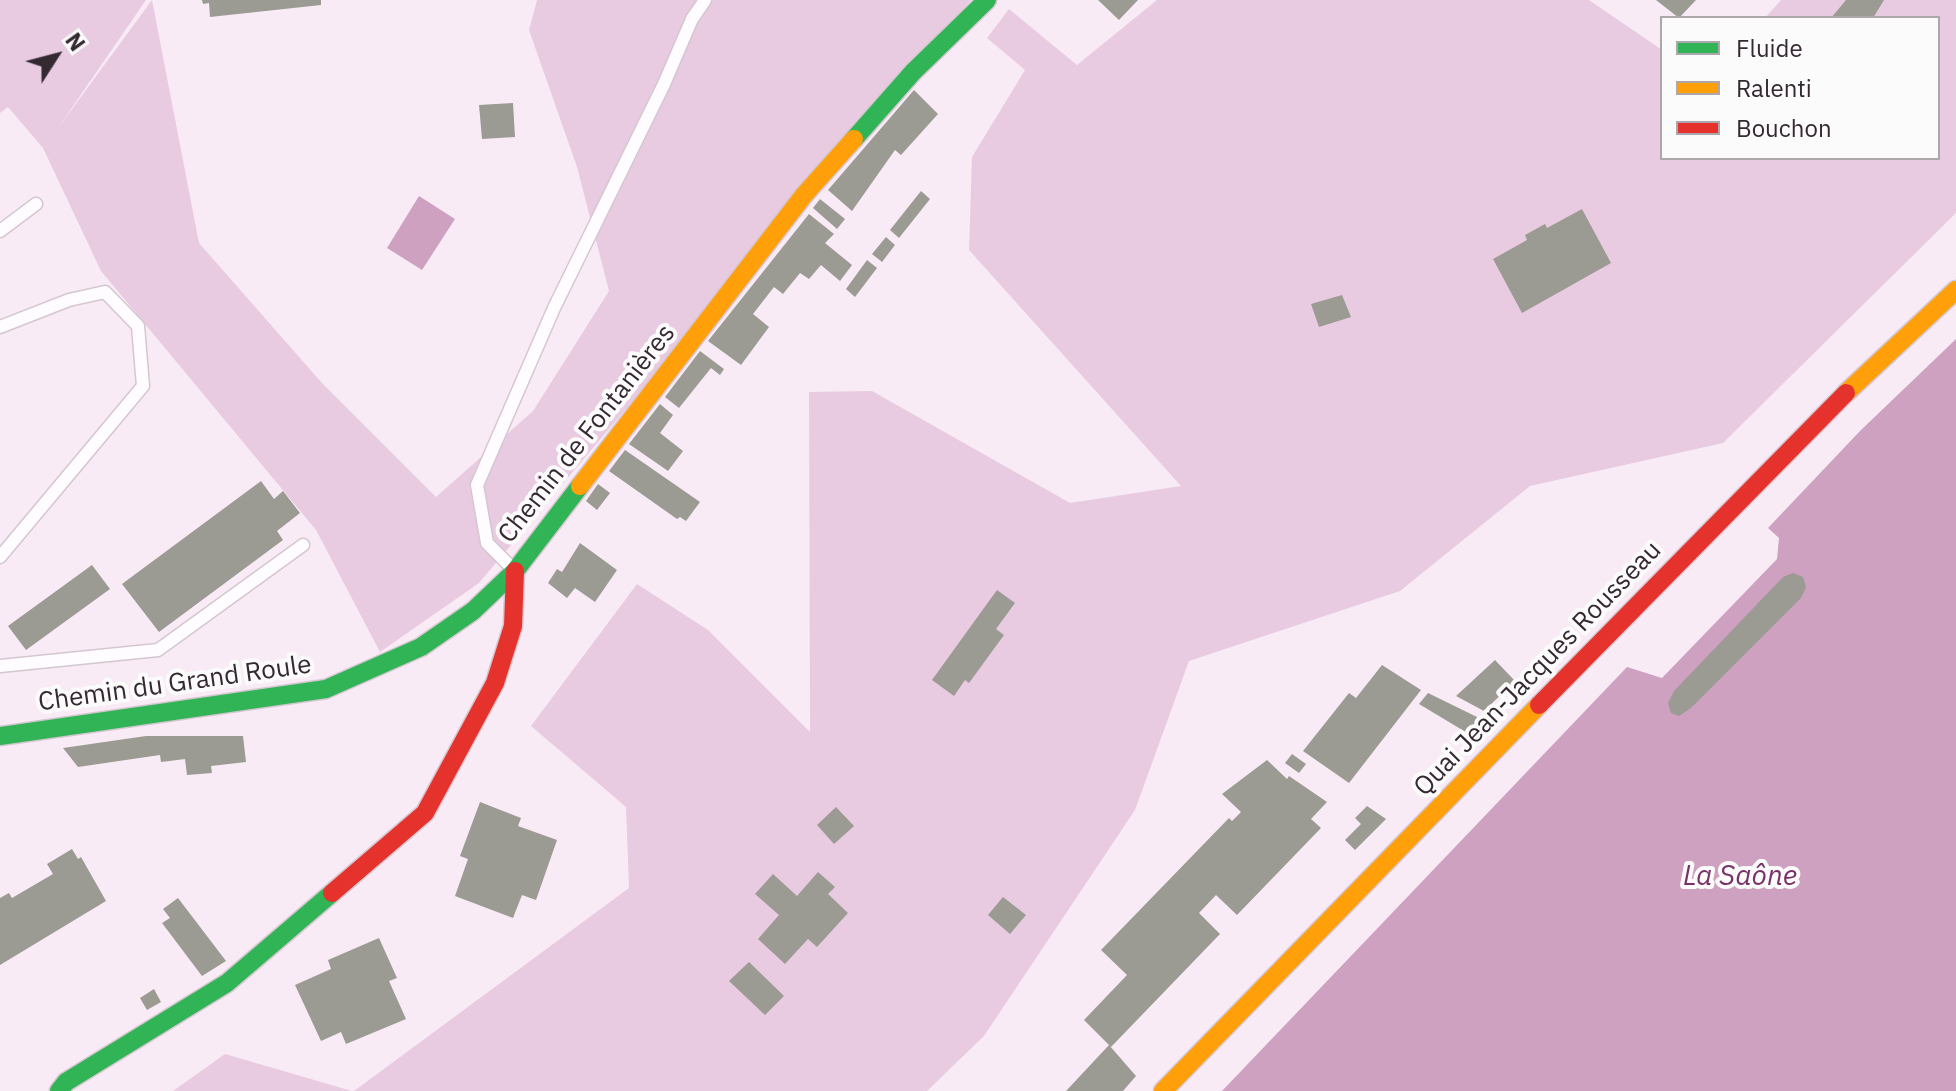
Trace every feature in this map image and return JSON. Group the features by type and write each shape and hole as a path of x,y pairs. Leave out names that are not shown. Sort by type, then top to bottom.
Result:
{"street":[{"name":"Chemin de Fontanières","path":"59,1091 66,1082 227,983 425,813 495,683 513,626 515,571 804,195 913,72 987,0"},
{"name":"Quai Jean-Jacques Rousseau","path":"1163,1091 1807,431 1956,290"},
{"name":"Chemin du Grand Roule","path":"0,736 326,689 421,647 473,611 515,571"}],"lane":[{"path":"692,19 693,0"},
{"path":"515,571 487,543 477,485 554,308 692,19 705,0"},
{"path":"0,231 36,204"},
{"path":"0,327 69,300 105,292 138,326 143,386 0,557"},
{"path":"0,666 158,650 303,545"}],"shaded area":[{"path":"0,0 146,0 58,128 152,0 199,243 321,382 436,497 533,411 609,291 577,167 529,30 537,0 971,0 479,583 380,652 316,530 101,271 43,148 8,107 0,113"},
{"path":"1157,0 1589,0 1660,49 1660,160 1940,160 1940,16 1767,16 1781,0 1956,0 1956,213 1723,443 1530,486 1400,591 1189,661 1135,810 984,1036 927,1091 354,1091 629,888 626,807 531,726 637,584 708,630 810,732 809,392 872,391 1070,503 1181,486 969,250 972,157 1025,70 987,38 1009,9 1077,65"},
{"path":"225,1054 352,1091 173,1091"}],"water":[{"path":"419,196 455,219 422,270 387,248"},
{"name":"La Saône","path":"1956,339 1956,1091 1222,1091 1627,667 1662,678 1777,559 1779,538 1768,528 1860,431"}],"building":[{"path":"202,0 321,0 321,5 210,17 209,3 203,4"},
{"path":"1098,0 1138,0 1119,20"},
{"path":"1656,0 1696,0 1681,16 1676,16"},
{"path":"1846,0 1884,0 1874,16 1833,16"},
{"path":"914,90 938,114 901,155 895,150 852,211 828,190"},
{"path":"513,103 515,137 482,139 479,105"},
{"path":"921,191 930,199 899,238 890,230"},
{"path":"820,199 845,219 837,229 813,208"},
{"path":"1582,209 1611,263 1522,313 1493,259 1527,240 1525,235 1545,224 1547,228"},
{"path":"809,214 834,234 825,243 852,265 840,281 821,265 809,279 800,273 783,294 774,287 753,314 769,327 741,365 708,341"},
{"path":"886,237 895,245 882,262 872,254"},
{"path":"867,260 877,268 855,297 846,289"},
{"path":"1342,295 1351,317 1319,327 1311,304"},
{"path":"700,351 724,369 720,375 711,368 679,408 665,397"},
{"path":"660,404 673,415 660,433 683,451 668,471 629,444"},
{"path":"625,450 700,502 686,521 680,517 677,519 609,471"},
{"path":"261,481 274,499 283,491 300,513 277,531 283,540 159,632 122,584"},
{"path":"598,484 610,493 597,510 586,501"},
{"path":"580,543 617,570 595,602 575,588 567,598 548,583 557,569 562,572"},
{"path":"92,565 110,589 26,650 8,626"},
{"path":"1793,573 1803,577 1806,587 1801,598 1691,708 1679,716 1671,713 1668,703 1674,691 1783,577"},
{"path":"997,590 1015,603 996,629 1004,635 969,683 965,680 954,696 932,680"},
{"path":"1495,660 1515,681 1484,711 1456,696"},
{"path":"1382,665 1421,690 1349,783 1303,751 1349,693 1356,698"},
{"path":"1428,693 1483,720 1469,734 1419,704"},
{"path":"146,736 243,736 246,762 211,766 212,773 187,775 185,759 161,762 160,755 78,767 63,748"},
{"path":"1292,754 1306,764 1299,773 1285,763"},
{"path":"1267,760 1287,779 1289,776 1327,802 1311,819 1321,828 1237,915 1216,895 1199,913 1220,934 1111,1047 1084,1020 1127,975 1101,950 1229,818 1232,821 1241,812 1222,794"},
{"path":"480,802 521,818 518,826 557,840 536,900 522,895 513,918 455,896 468,859 460,856"},
{"path":"1367,806 1386,819 1355,850 1345,840 1361,824 1355,818"},
{"path":"836,807 854,826 834,844 817,825"},
{"path":"72,849 78,859 81,857 106,901 0,965 0,898 9,893 12,898 53,874 47,864"},
{"path":"818,872 835,887 828,894 848,913 817,947 808,939 785,964 758,939 779,915 755,894 773,874 797,896"},
{"path":"1003,897 1026,915 1010,934 988,915"},
{"path":"178,898 226,961 202,976 162,923 170,918 163,909"},
{"path":"379,938 397,978 389,981 406,1019 346,1044 341,1032 321,1041 295,985 331,969 328,960"},
{"path":"749,962 784,996 765,1015 729,981"},
{"path":"154,989 161,1002 147,1010 140,998"},
{"path":"1109,1045 1136,1076 1123,1091 1066,1091"}],"traffic: fast":[{"path":"854,139 913,72 987,0"},
{"path":"0,736 326,689 421,647 473,611 515,571 580,486"},
{"path":"59,1091 66,1082 227,983 332,893"}],"traffic: slow":[{"path":"580,486 804,195 854,139"},
{"path":"1846,393 1956,290"},
{"path":"1163,1091 1539,705"}],"traffic: jam":[{"path":"1539,705 1846,393"},
{"path":"332,893 425,813 495,683 513,626 515,571"}]}
